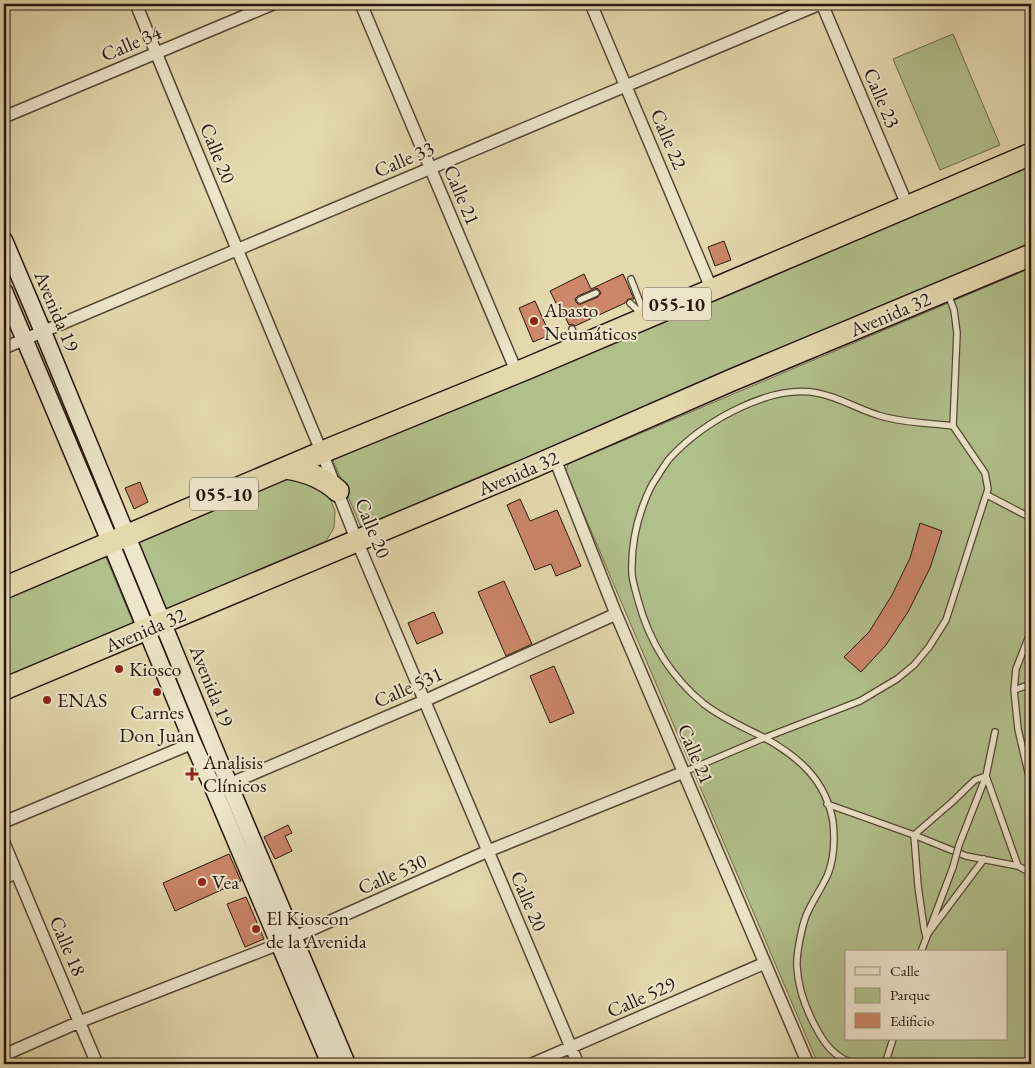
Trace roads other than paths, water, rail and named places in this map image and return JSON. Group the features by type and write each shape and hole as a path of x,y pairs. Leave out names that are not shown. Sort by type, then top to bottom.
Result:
{"highway":[{"name":"055-10","path":"4,588 517,372 576,338 646,318 1031,154"},
{"name":"Avenida 32","path":"4,689 1031,255"},
{"path":"286,468 316,475 338,491"}],"main road":[{"name":"Avenida 19","path":"4,240 43,332 118,539"},
{"name":"Avenida 19","path":"4,292 24,340 118,539 286,941 330,1064"},
{"name":"Avenida 19","path":"154,625 193,743 221,787"},
{"name":"Avenida 19","path":"286,941 347,1064"}],"street":[{"name":"Calle 20","path":"136,4 357,541 578,1064"},
{"name":"Calle 34","path":"4,117 273,4"},
{"name":"Calle 21","path":"361,4 517,372"},
{"name":"Calle 22","path":"591,4 712,290"},
{"name":"Calle 33","path":"4,348 821,4"},
{"name":"Calle 23","path":"821,4 908,207"},
{"name":"Calle 21","path":"554,458 616,614 808,1064"},
{"name":"Calle 531","path":"221,787 424,701 616,614"},
{"path":"4,822 193,743"},
{"name":"Calle 530","path":"4,1055 79,1022 286,941 488,851 684,772"},
{"name":"Calle 18","path":"4,843 97,1064"},
{"path":"4,878 16,873"},
{"name":"Calle 529","path":"532,1064 765,963"}],"lane":[{"path":"631,278 646,318"},
{"path":"684,772 764,738 860,701 897,679 914,666 946,620 988,489 985,473 954,426 957,333 954,310 946,290"},
{"path":"580,300 596,293"},
{"path":"630,303 646,318"},
{"path":"855,1064 845,1061 831,1051 818,1032 811,1019 800,986 796,964 806,916 828,874 834,850 833,822 824,793 811,772 790,753 730,721 705,704 676,677 654,643 640,608 632,577 633,545 639,515 652,485 669,459 692,438 714,422 742,407 773,395 794,392 816,393 841,399 880,416 954,426"},
{"path":"986,494 1031,518"},
{"path":"1031,631 1016,669 1014,690 1018,729 1031,779"},
{"path":"1014,690 1031,684"},
{"path":"922,950 986,776 995,732"},
{"path":"914,835 975,780 986,776"},
{"path":"986,776 1018,866"},
{"path":"827,804 966,856 1018,866 1031,873"},
{"path":"914,835 918,886 926,936"},
{"path":"926,936 984,859"},
{"path":"885,1064 893,1040"}],"place":[{"name":"Abasto Neumáticos","path":"534,321"},
{"name":"Kiosco","path":"119,669"},
{"name":"Carnes Don Juan","path":"157,692"},
{"name":"ENAS","path":"47,700"},
{"name":"Analisis Clínicos","path":"192,774"},
{"name":"Vea","path":"202,882"},
{"name":"El Kioscon de la Avenida","path":"256,929"}]}
